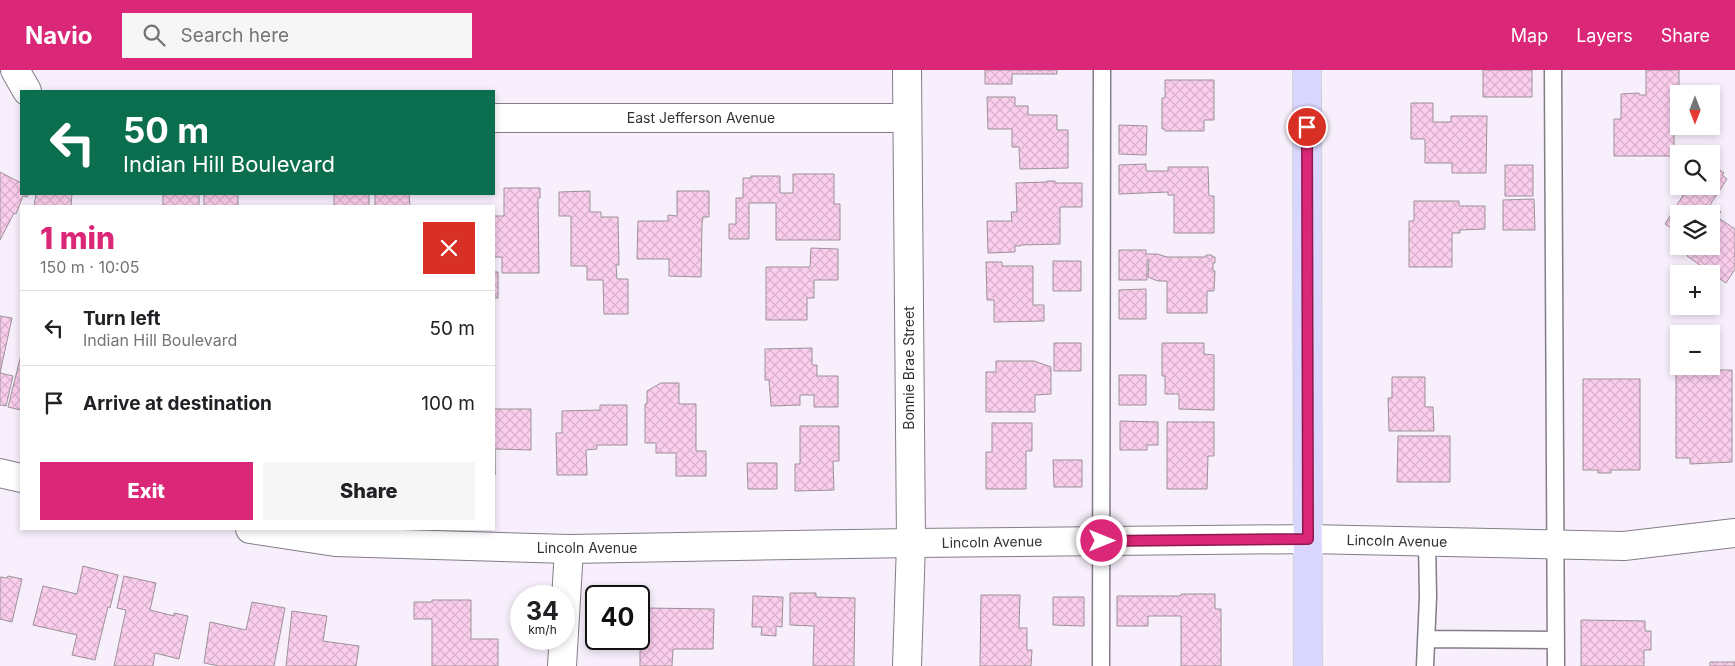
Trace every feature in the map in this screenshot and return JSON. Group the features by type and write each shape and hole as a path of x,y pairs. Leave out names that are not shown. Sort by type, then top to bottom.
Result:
{"main road":[{"path":"1307,70 1308,666"}],"street":[{"path":"15,70 26,90"},
{"name":"Bonnie Brae Street","path":"907,70 911,542 907,666"},
{"name":"East Jefferson Avenue","path":"495,118 907,118"},
{"path":"0,473 20,478"},
{"name":"Lincoln Avenue","path":"257,530 335,542 569,549 911,542 1308,539 1624,546 1735,533"},
{"path":"562,666 569,549"}],"lane":[{"path":"1101,666 1102,70"},
{"path":"1553,70 1556,666"},
{"path":"1425,666 1428,598 1427,541"},
{"path":"1426,639 1556,640"}],"building":[{"path":"985,70 1057,70 1057,74 1012,74 1012,84 985,84"},
{"path":"1483,70 1532,70 1532,97 1483,97"},
{"path":"1646,70 1679,70 1679,85 1670,85 1670,135 1674,135 1674,145 1670,145 1670,156 1614,156 1614,119 1621,119 1621,94 1639,93 1639,95 1646,95"},
{"path":"1165,80 1214,80 1214,120 1204,120 1204,131 1165,131 1165,129 1162,129 1162,98 1165,98"},
{"path":"987,97 1015,97 1015,106 1028,106 1028,115 1057,115 1057,130 1068,130 1068,168 1020,169 1019,147 1012,147 1012,129 988,129"},
{"path":"1411,103 1433,103 1433,122 1451,122 1451,116 1487,116 1486,173 1452,173 1452,163 1425,163 1425,139 1411,139"},
{"path":"1119,125 1147,126 1146,155 1119,154"},
{"path":"1146,164 1146,171 1168,171 1168,167 1208,167 1209,196 1214,196 1214,233 1174,233 1174,195 1168,195 1168,192 1119,194 1119,165"},
{"path":"1505,165 1533,165 1533,196 1505,196"},
{"path":"1720,170 1727,179 1720,190"},
{"path":"0,172 20,182 20,195 28,195 27,197 23,196 16,214 14,213 0,240"},
{"path":"793,174 834,174 834,204 840,204 840,240 776,240 776,203 749,203 749,239 729,239 729,224 736,224 736,198 743,198 743,178 751,178 751,176 780,176 780,193 793,193"},
{"path":"1055,181 1055,183 1082,183 1082,207 1060,207 1060,244 1020,245 1015,246 1015,252 988,253 987,221 1012,221 1011,212 1017,212 1016,183"},
{"path":"504,188 540,188 540,198 538,198 539,273 502,273 502,257 495,257 495,216 504,216"},
{"path":"590,191 590,212 601,212 601,217 618,217 619,265 616,265 617,279 628,279 628,314 604,314 603,280 587,280 587,266 571,266 571,216 559,216 559,192"},
{"path":"677,191 709,191 709,217 703,217 702,224 701,277 669,276 669,259 637,259 638,221 668,221 668,215 677,216"},
{"path":"36,195 72,195 71,205 34,205"},
{"path":"163,195 199,195 199,205 163,205"},
{"path":"204,195 238,195 238,205 204,205"},
{"path":"334,195 369,195 369,205 334,205"},
{"path":"375,195 409,195 410,205 375,205"},
{"path":"1683,195 1717,195 1710,205 1677,205"},
{"path":"1534,199 1535,230 1503,230 1503,200"},
{"path":"1414,201 1459,201 1459,206 1485,206 1485,229 1460,230 1460,233 1452,233 1452,267 1409,267 1409,221 1414,221"},
{"path":"1670,216 1670,227 1665,224"},
{"path":"1720,219 1735,229 1735,269 1726,283 1720,279 1720,265 1700,265 1687,256 1720,255"},
{"path":"811,248 838,249 838,280 814,280 814,298 807,298 807,320 766,320 766,267 810,267"},
{"path":"1119,250 1146,250 1146,254 1157,254 1167,257 1206,257 1206,255 1212,255 1212,257 1215,257 1215,263 1213,263 1213,271 1215,271 1214,291 1207,291 1207,313 1167,313 1167,281 1158,281 1148,277 1149,260 1147,260 1147,280 1119,280"},
{"path":"1053,261 1081,261 1081,291 1053,291"},
{"path":"986,262 1002,262 1002,266 1033,266 1033,305 1044,305 1044,321 994,322 994,300 987,300"},
{"path":"495,272 498,272 498,298 495,298"},
{"path":"1146,289 1146,319 1119,319 1119,290"},
{"path":"0,316 12,318 0,373"},
{"path":"1054,343 1081,343 1081,371 1054,371"},
{"path":"1162,343 1204,343 1204,354 1214,355 1214,410 1179,409 1179,394 1165,394 1165,376 1162,376"},
{"path":"812,348 812,365 817,365 817,376 838,376 838,407 814,407 814,395 800,395 800,405 771,406 769,380 765,380 765,349"},
{"path":"20,359 20,410 8,407"},
{"path":"996,361 1034,361 1051,367 1051,394 1035,395 1035,412 986,412 986,372 996,372"},
{"path":"1720,370 1732,370 1732,462 1690,464 1690,458 1676,458 1676,375 1720,375"},
{"path":"0,373 13,376 6,406 0,405"},
{"path":"1119,375 1146,375 1146,405 1119,405"},
{"path":"1392,377 1425,377 1425,407 1433,407 1434,431 1389,431 1388,398 1392,398"},
{"path":"1583,379 1640,379 1640,470 1611,470 1611,473 1598,473 1598,470 1583,470"},
{"path":"661,383 679,383 679,404 696,404 696,451 706,451 706,476 676,476 676,453 656,453 656,443 645,443 647,391"},
{"path":"600,405 627,405 627,445 597,445 597,449 586,450 587,475 557,475 556,433 562,433 562,411 600,410"},
{"path":"495,409 531,409 531,450 495,449"},
{"path":"1120,421 1158,422 1158,445 1147,445 1147,450 1120,450"},
{"path":"1167,422 1214,422 1214,456 1208,456 1207,489 1167,489"},
{"path":"992,423 1032,423 1032,451 1026,451 1026,489 986,489 986,452 992,452"},
{"path":"800,426 839,426 839,461 833,461 834,490 795,491 795,464 800,464"},
{"path":"1398,436 1450,436 1450,482 1397,482"},
{"path":"1053,460 1082,460 1082,487 1054,487"},
{"path":"747,463 777,463 777,489 748,489"},
{"path":"83,566 118,575 95,660 72,655 77,635 33,625 43,586 77,594"},
{"path":"8,576 22,579 12,622 0,619 0,577 7,578"},
{"path":"124,576 156,583 150,610 174,616 174,613 188,616 179,659 155,653 153,666 114,666 126,610 117,608"},
{"path":"790,593 816,593 816,597 855,598 854,666 813,666 814,626 790,625"},
{"path":"1181,594 1215,594 1215,609 1221,609 1221,666 1181,666 1181,616 1148,616 1148,626 1117,626 1117,596 1181,596"},
{"path":"981,595 1020,595 1019,628 1027,628 1027,650 1032,650 1031,666 980,666"},
{"path":"753,596 783,597 782,627 776,626 776,636 761,635 762,627 752,627"},
{"path":"1053,597 1084,597 1084,626 1053,625"},
{"path":"432,600 471,600 471,639 498,639 498,666 432,666 432,619 414,619 414,602 432,602"},
{"path":"252,602 285,608 274,666 219,666 204,663 210,622 246,630"},
{"path":"650,608 714,609 713,649 673,649 672,666 640,666 640,650 650,650"},
{"path":"292,611 327,616 323,641 359,646 356,666 286,666"},
{"path":"1581,620 1645,621 1645,631 1651,631 1651,650 1644,650 1644,666 1581,666"},
{"path":"1710,662 1735,662 1735,666 1710,666"}],"route":[{"path":"1102,541 1308,539 1307,127"}]}
